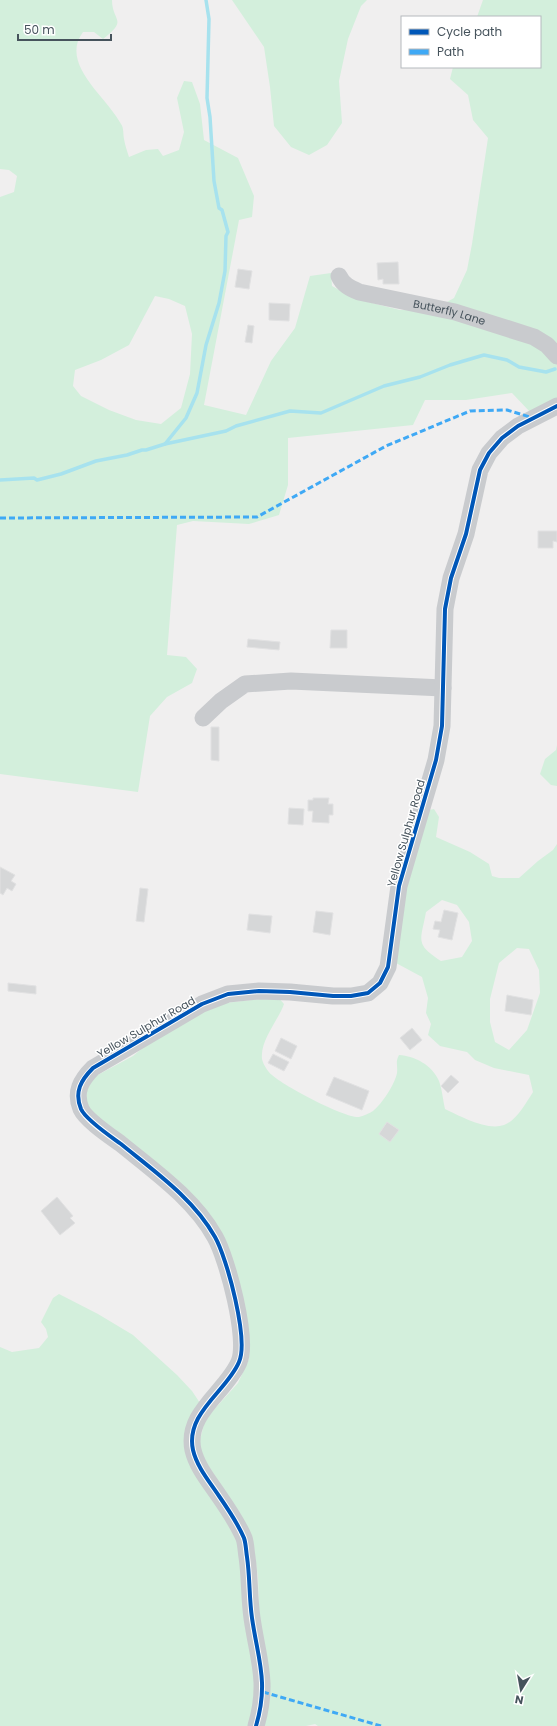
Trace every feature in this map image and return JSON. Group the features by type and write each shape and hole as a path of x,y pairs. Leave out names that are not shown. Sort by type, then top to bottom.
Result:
{"street":[{"name":"Butterfly Lane","path":"340,276 342,282 359,292 455,312 534,337 547,345 557,356"},
{"name":"Yellow Sulphur Road","path":"256,1726 261,1709 262,1671 252,1617 250,1573 245,1540 225,1504 200,1468 193,1448 194,1426 207,1405 231,1378 240,1360 242,1335 232,1286 217,1241 206,1221 191,1203 98,1127 82,1110 78,1095 82,1079 93,1068 202,1004 228,994 259,991 351,996 368,993 380,983 388,967 399,886 436,760 442,726 445,608 452,578 466,534 480,470 489,454 502,438 518,426 557,406"},
{"path":"203,718 221,701 245,684 291,681 443,688"}],"green space":[{"path":"0,0 112,0 117,20 115,28 103,39 94,32 83,32 77,44 77,56 81,68 88,80 122,126 129,157 146,150 158,149 163,156 179,150 184,132 177,98 184,81 192,82 200,104 204,140 238,158 254,196 252,217 239,220 204,405 246,415 271,361 295,328 310,276 331,273 332,286 356,299 400,310 433,310 454,298 467,270 488,138 473,120 468,95 450,79 453,68 541,68 541,16 477,16 483,0 557,0 557,400 531,413 512,393 466,400 425,400 413,425 288,438 288,485 279,515 249,524 193,521 177,525 167,655 186,657 197,669 192,683 167,697 150,716 138,792 0,774 0,197 14,192 17,176 9,170 0,169","holes":["155,296 169,299 185,306 192,334 190,374 181,408 161,424 136,420 109,410 81,396 73,386 75,370 101,360 129,345"]},
{"path":"232,0 367,0 361,6 348,39 339,81 342,123 327,145 309,155 291,147 274,126 264,47"},
{"path":"557,745 557,786 551,785 540,774 545,759 556,750"},
{"path":"434,809 439,817 436,837 470,852 489,864 492,876 499,878 519,878 553,850 557,844 557,1726 318,1726 315,1724 306,1726 263,1726 258,1577 254,1550 224,1490 200,1453 200,1440 204,1424 211,1413 238,1383 249,1359 249,1339 231,1261 122,1139 88,1108 86,1099 87,1090 94,1077 133,1056 152,1040 202,1011 225,1003 278,997 284,1004 266,1038 262,1052 262,1059 267,1070 272,1075 314,1100 351,1116 359,1117 372,1112 384,1099 394,1083 399,1055 417,1059 432,1070 439,1081 445,1109 466,1119 490,1126 504,1125 513,1120 533,1092 529,1075 494,1068 475,1060 467,1052 440,1046 428,1035 431,1024 426,1013 428,998 422,977 396,963 406,882 429,810","holes":["442,900 457,905 469,922 472,941 462,957 441,961 432,955 423,945 421,935 426,912","517,948 529,949 539,970 540,993 527,1030 509,1050 495,1042 490,1022 490,999 499,963"]},
{"path":"59,1294 98,1314 133,1335 177,1375 192,1391 200,1403 187,1430 239,1539 258,1680 250,1726 0,1726 0,1347 12,1352 39,1348 48,1337 46,1329 41,1322 53,1298"}],"building":[{"path":"398,262 399,284 383,284 383,279 378,280 377,263"},
{"path":"238,269 252,271 249,289 235,287"},
{"path":"269,303 290,304 289,321 269,320"},
{"path":"248,325 254,326 252,343 245,342"},
{"path":"538,531 557,531 557,542 553,541 553,548 538,548"},
{"path":"331,630 347,630 347,648 330,648"},
{"path":"248,639 280,642 279,650 247,647"},
{"path":"211,727 219,727 219,761 211,760"},
{"path":"313,798 329,798 328,804 333,804 333,815 329,815 329,823 312,822 313,811 308,811 308,800 313,800"},
{"path":"289,808 304,809 303,825 288,824"},
{"path":"0,867 15,875 11,881 16,884 12,891 7,888 3,895 0,893"},
{"path":"140,888 148,889 144,922 136,921"},
{"path":"444,910 458,913 452,940 438,937 440,930 433,929 435,921 441,922"},
{"path":"316,911 333,913 330,935 313,932"},
{"path":"249,914 272,916 270,933 247,930"},
{"path":"8,983 36,986 36,994 8,991"},
{"path":"507,995 533,1000 531,1015 505,1011"},
{"path":"412,1028 422,1040 410,1050 400,1038"},
{"path":"281,1038 297,1046 291,1059 275,1051"},
{"path":"273,1054 289,1062 284,1071 268,1063"},
{"path":"451,1075 459,1082 448,1093 441,1086"},
{"path":"334,1077 369,1091 362,1110 326,1095"},
{"path":"387,1122 399,1130 390,1142 379,1134"},
{"path":"57,1197 73,1216 70,1218 75,1223 60,1235 41,1211"}],"waterway":[{"path":"165,444 186,418 197,393 206,345 219,303 225,271 226,236 228,232 222,210 219,208 214,181 210,117 207,98 209,19 206,0"},
{"path":"0,480 34,478 37,480 61,474 96,461 226,431 236,426 290,411 321,413 384,386 420,377 450,365 484,355 507,360 519,367 546,372 555,369"}],"marked path":[{"path":"0,518 257,517 386,446 470,411 507,410 533,418"},
{"path":"263,1692 381,1726"}],"cycle path":[{"path":"256,1726 260,1710 262,1684 251,1610 245,1540 233,1517 197,1462 193,1450 192,1437 195,1425 201,1414 208,1403 226,1383 239,1362 241,1336 231,1280 220,1247 206,1223 196,1210 160,1175 88,1118 81,1109 79,1103 78,1097 80,1087 85,1077 93,1068 202,1004 228,994 259,991 351,996 368,993 380,983 388,967 399,886 436,760 442,726 445,609 451,578 466,534 480,470 489,453 502,438 518,426 557,406"}]}
